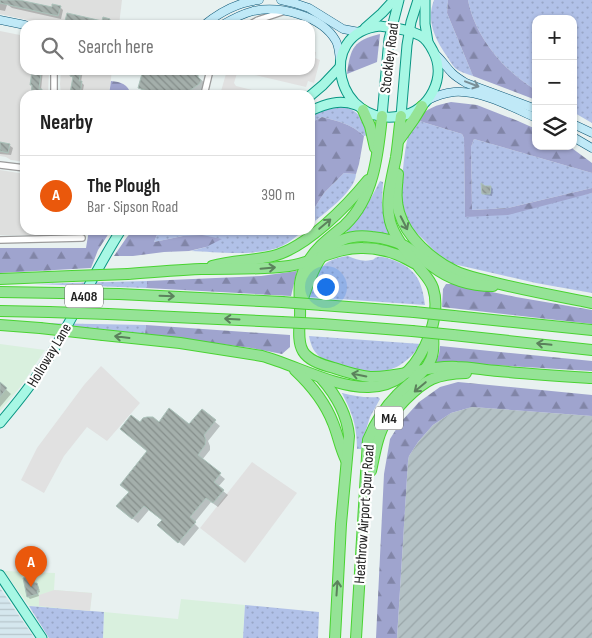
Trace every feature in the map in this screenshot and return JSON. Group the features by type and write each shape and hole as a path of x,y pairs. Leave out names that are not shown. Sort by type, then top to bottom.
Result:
{"highway":[{"name":"M4","path":"398,141 425,103"},
{"name":"M4","path":"361,108 374,139 377,156"},
{"name":"M4","path":"382,116 377,156 369,188 354,214 318,248 308,262 300,281 299,341 302,351 308,358 328,367 360,375 380,377 456,367 592,378"},
{"name":"M4","path":"0,325 180,343 273,359 346,385 362,388 388,384 407,372 417,361 433,323 435,304 433,289 428,278 394,233 388,213 401,116"},
{"name":"M4","path":"396,158 398,173 396,196 399,212 406,227 418,244 438,260 467,276 592,303"},
{"name":"M4","path":"315,231 341,210 372,176"},
{"name":"M4","path":"202,269 224,262 272,256 286,252 296,247 311,235"},
{"name":"M4","path":"300,310 309,278 320,258 335,244 358,236 380,238 402,244 437,270 453,278 480,286 507,286"},
{"name":"M4","path":"0,279 202,269 267,268 308,262 344,250 368,248 404,257 417,265"},
{"path":"0,292 119,294 282,302 414,312 592,330"},
{"path":"0,311 322,324 412,331 592,350"},
{"name":"Heathrow Airport Spur Road","path":"356,638 368,440 386,407 430,361 433,352 433,323"},
{"name":"Heathrow Airport Spur Road","path":"308,358 336,398 347,423 349,436 335,638"},
{"name":"M4","path":"290,365 310,385 324,406 333,422 346,461"},
{"name":"M4","path":"364,507 378,441 386,422 407,399 422,384 441,375 498,371"}],"main road":[{"path":"315,92 323,85 340,63 345,47 352,38 382,13 394,0"},
{"name":"Stockley Road","path":"382,116 388,48 399,0"},
{"name":"Stockley Road","path":"401,116 409,31 418,0"},
{"path":"425,0 425,24 428,43"},
{"path":"340,63 341,76 348,95 369,114 401,116 415,111 425,103 436,85 438,64 435,54 422,36 409,31 380,26 361,31"},
{"path":"315,109 337,102 350,103 361,108"},
{"name":"Holloway Lane","path":"0,423 27,391 47,361 119,235"},
{"path":"0,575 42,638"}],"street":[{"path":"212,20 231,7 259,0"},
{"path":"281,0 294,2 309,8 343,29 361,31"},
{"path":"231,20 253,11 273,9 294,12 311,20"},
{"path":"258,20 287,11"},
{"path":"0,20 20,25"},
{"path":"315,23 329,32 336,42 340,63"},
{"path":"435,54 458,78 532,107"},
{"path":"54,75 54,90"},
{"path":"205,90 209,75"},
{"path":"425,103 437,96 453,92 471,93 532,116"},
{"path":"577,126 592,133"},
{"path":"577,139 592,148"},
{"path":"0,165 20,167"},
{"path":"0,240 82,238"}],"shaded area":[{"path":"0,0 122,0 120,20 27,20 0,14"},
{"path":"434,0 448,0 447,13 473,76 455,68 438,42 431,22"},
{"path":"468,0 592,0 592,123 577,114 577,15 532,15 532,87 513,73 493,52 484,40"},
{"path":"0,31 20,35 20,75 49,75 48,90 20,90 20,161 0,156"},
{"path":"315,58 320,60 314,83 308,81 306,87 255,75 315,75"},
{"path":"61,75 111,75 110,90 61,90"},
{"path":"226,75 236,75 234,83 236,86 252,90 221,90"},
{"path":"341,106 353,110 360,116 368,135 364,136 349,126 322,117 315,120 315,115"},
{"path":"416,120 462,134 464,138 465,217 592,193 592,293 536,283 449,263 434,251 409,225 403,210 402,185 406,144"},
{"path":"474,139 592,173 592,188 508,208 472,210 471,147"},
{"path":"0,170 20,173 20,235 0,235"},
{"path":"344,173 356,174 350,188 338,202 315,221 315,207 324,193"},
{"path":"380,181 383,182 383,212 391,235 371,232 347,232 347,228 366,206"},
{"path":"157,235 298,235 282,246 250,253 191,251 206,247 183,236 154,242"},
{"path":"348,256 365,261 384,257 408,268 420,283 425,305 310,297 317,274 321,268 331,260"},
{"path":"147,281 147,288 34,284"},
{"path":"41,323 146,325 145,334"},
{"path":"309,336 421,344 405,362 396,367 377,372 343,366 320,357 313,349"},
{"path":"0,344 45,350 21,386 0,411"},
{"path":"101,366 140,403 107,441 87,427 64,456 44,493 21,480 37,448 84,385"},
{"path":"342,393 378,397 380,399 370,417 361,449 357,449 353,420"},
{"path":"472,407 592,416 592,638 397,638 409,456 433,425 451,413"},
{"path":"252,462 297,493 245,563 200,528"},
{"path":"4,571 55,573 54,590 92,593 90,611 29,606"},
{"path":"0,588 33,636 34,638 0,638"},
{"path":"54,590 92,593 90,611 39,606 39,595"},
{"path":"181,599 245,605 243,638 103,638 104,612 178,619"},
{"path":"245,605 319,612 318,638 243,638"},
{"path":"29,606 104,612 103,638 49,638"}],"green space":[{"path":"448,0 468,0 477,27 484,40 502,63 532,87 532,98 473,76 447,13"},
{"path":"380,34 377,62 347,74 350,58 355,46 364,39"},
{"path":"111,81 124,84 129,90 110,90"},
{"path":"451,102 477,105 518,121 532,127 532,150 574,150 592,163 592,173 474,139 471,147 472,210 508,208 592,188 592,193 508,215 465,217 464,138 462,134 416,120 424,113 441,104"},
{"path":"322,117 339,122 364,136 356,174 344,173 324,193 315,207 315,120"},
{"path":"88,235 108,235 98,250 91,268 0,273 0,248 86,248"},
{"path":"129,235 157,235 154,242 183,236 202,235 222,239 206,247 189,251 114,256"},
{"path":"297,271 291,296 147,288 147,281 261,276"},
{"path":"446,284 592,310 592,324 442,307 443,289"},
{"path":"146,325 290,335 290,347 282,354 145,334"},
{"path":"440,346 592,361 592,371 435,363"},
{"path":"458,382 592,395 592,416 472,407 451,413 433,425 418,442 408,461 397,638 376,638 384,474 390,439 400,423 419,402 440,387"}],"building":[{"path":"0,0 19,0 52,7 52,4 61,6 58,16 0,3"},
{"path":"67,13 98,20 65,20"},
{"path":"31,75 41,75 39,89 42,90 32,90 32,85 30,85"},
{"path":"80,75 79,81 82,81 81,90 71,90 73,77 70,76"},
{"path":"142,75 198,75 201,81 190,90 144,90 138,88"},
{"path":"0,142 10,144 8,153 0,151"},
{"path":"481,183 485,186 491,186 490,194 482,194"},
{"path":"0,382 7,388 0,397"},
{"path":"169,408 189,424 202,409 216,420 204,435 205,445 198,455 221,473 214,482 224,490 213,503 206,498 190,517 196,522 178,543 157,525 162,520 144,506 132,519 116,506 129,492 120,485 147,451 120,429 131,415 140,422 143,418 153,417 159,422"},
{"path":"32,576 39,590 37,591 38,594 27,597 23,578"}],"place":[{"name":"The Plough","path":"31,587"}]}
